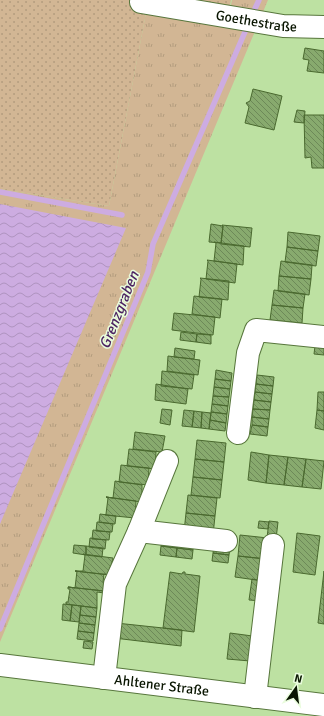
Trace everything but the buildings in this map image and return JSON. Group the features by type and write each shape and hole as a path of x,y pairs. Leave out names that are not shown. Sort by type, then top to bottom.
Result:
{"main road":[{"name":"Goethestraße","path":"142,2 283,26 324,27"},
{"path":"238,433 248,353 256,330 324,337"},
{"path":"104,678 115,584 139,531 167,461"},
{"path":"139,531 226,541"},
{"path":"254,697 272,545"},
{"name":"Ahltener Straße","path":"0,665 324,705"}],"green space":[{"path":"0,0 231,0 228,15 147,8 109,206 0,189"},
{"path":"232,0 268,0 0,642 0,189 109,206 147,8 229,14"}],"water":[{"path":"0,204 126,228 0,524"}],"waterway":[{"name":"Grenzgraben","path":"252,15 259,0"},
{"name":"Grenzgraben","path":"0,629 148,272 153,244 248,25"},
{"path":"0,192 122,215"}]}
